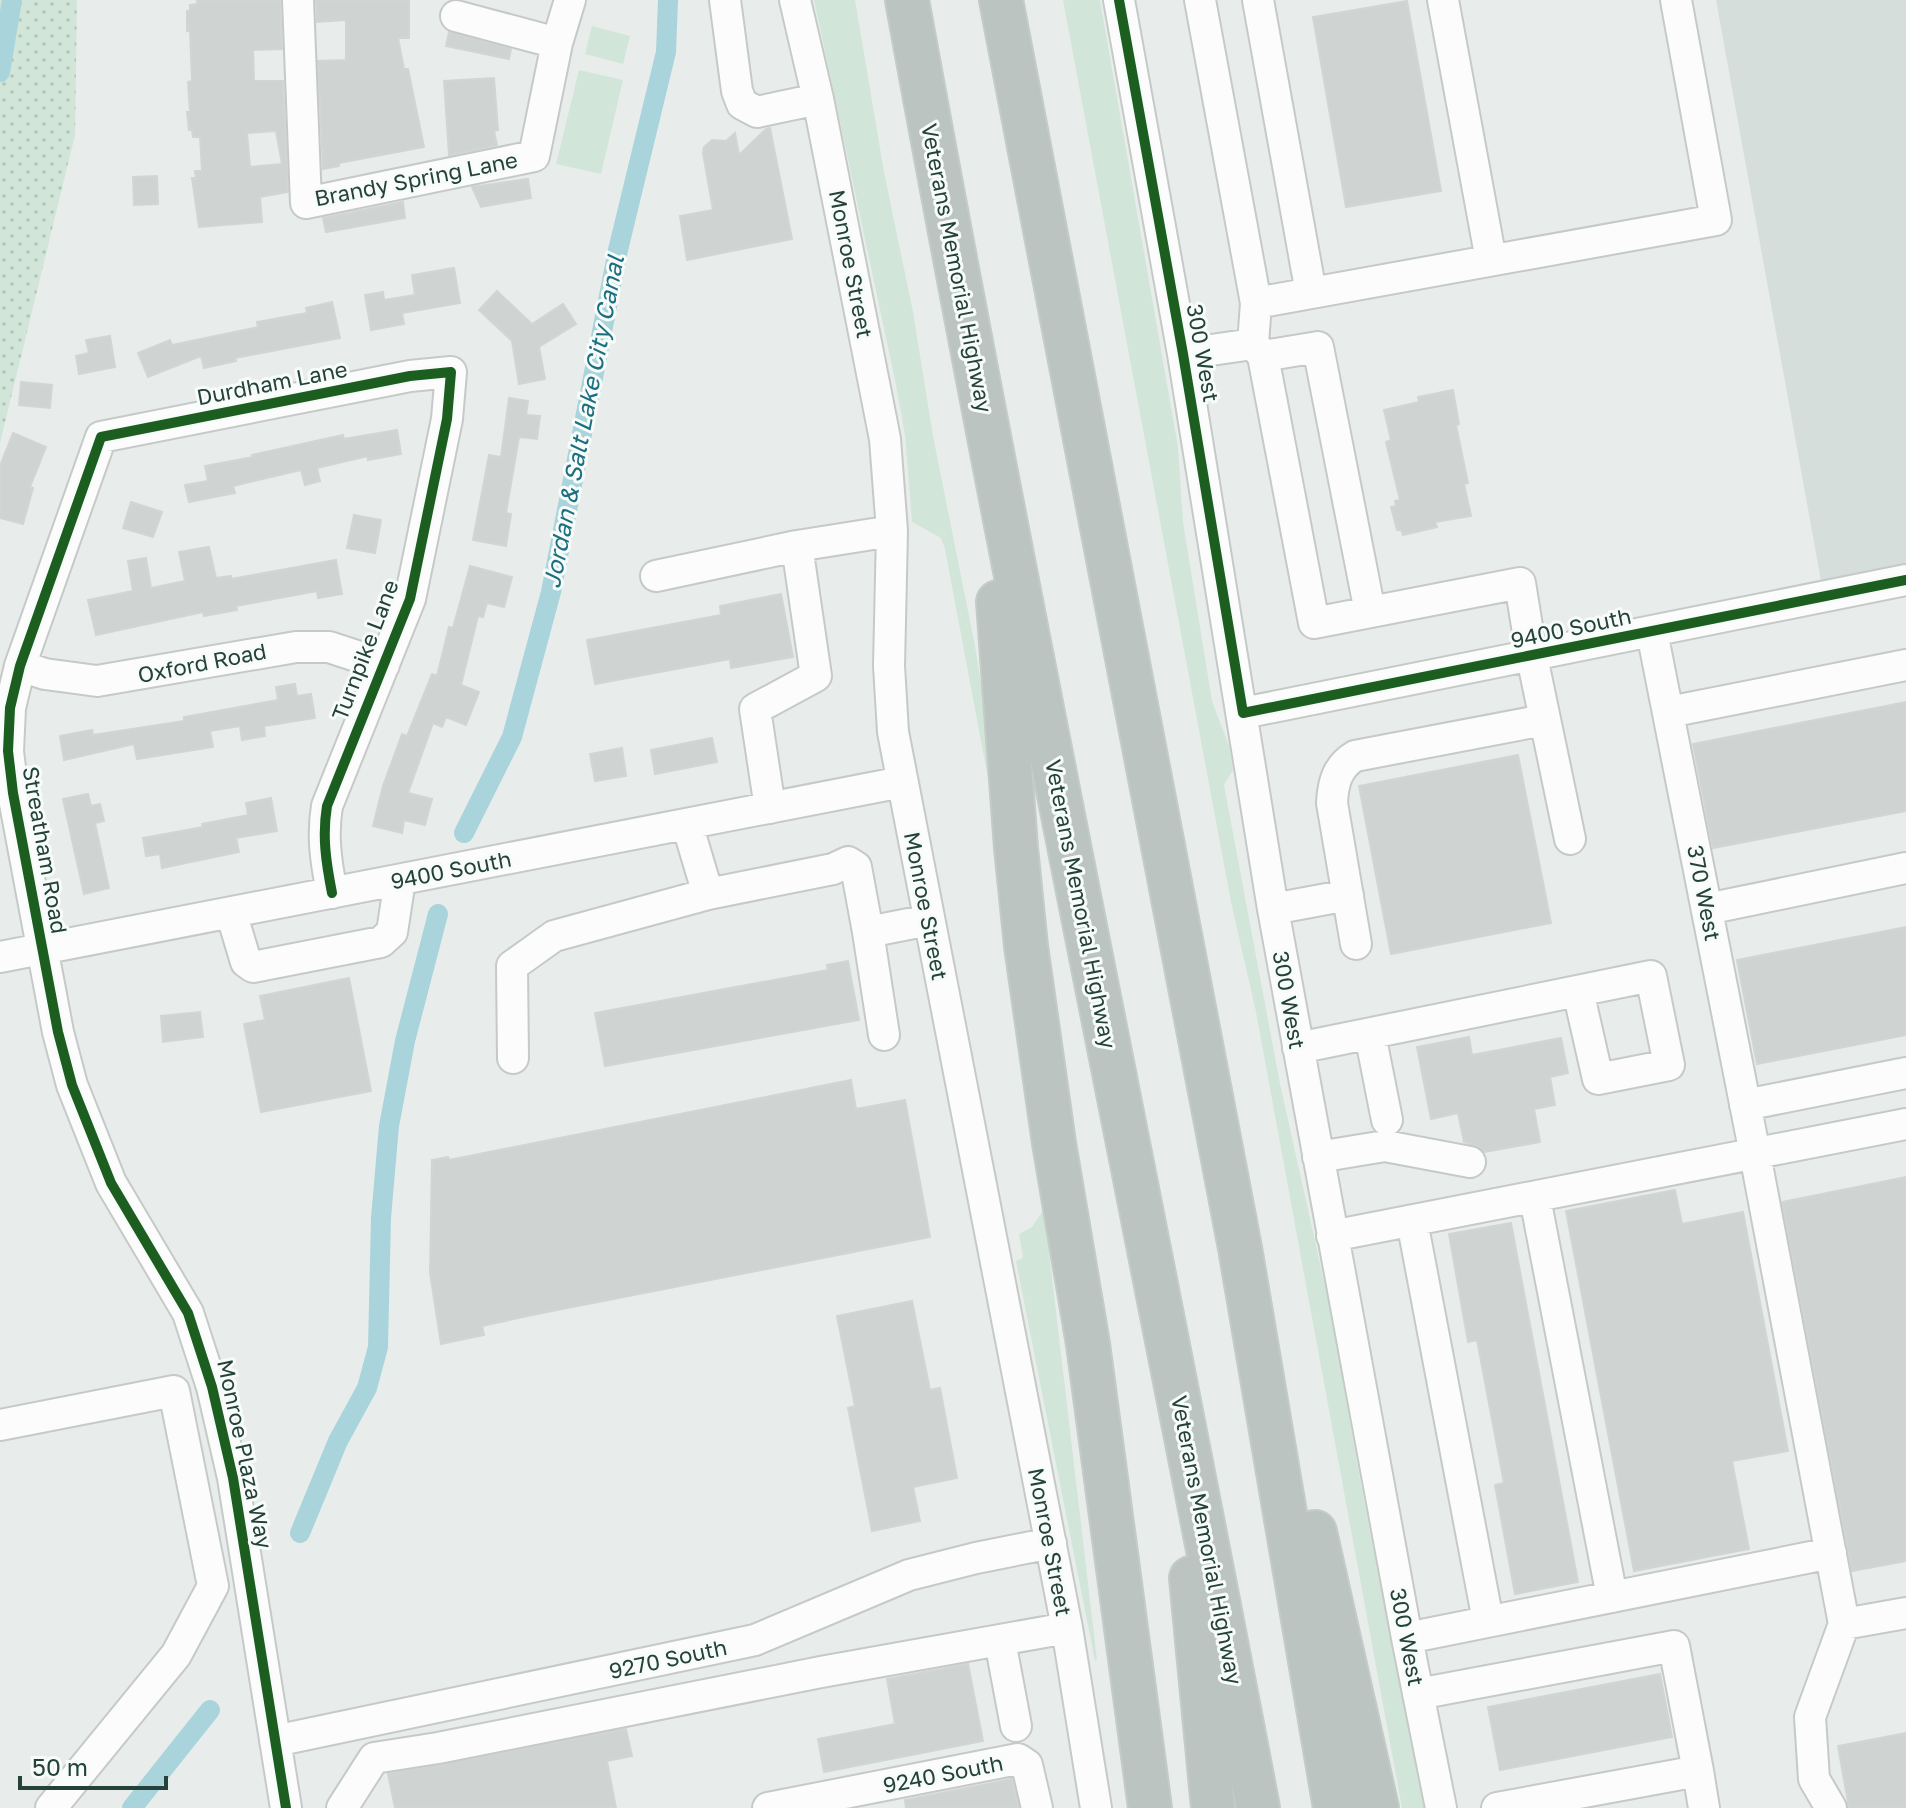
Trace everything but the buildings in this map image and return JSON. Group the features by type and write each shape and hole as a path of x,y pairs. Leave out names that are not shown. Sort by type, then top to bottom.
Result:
{"highway":[{"name":"Veterans Memorial Highway","path":"907,0 964,311 1097,991 1170,1344 1258,1808"},
{"path":"1001,0 1240,1248 1335,1808"},
{"path":"964,311 993,536 1026,946 1054,1143 1090,1359 1150,1808"},
{"path":"1240,1248 1298,1458 1377,1808"},
{"path":"1170,1344 1213,1808"}],"street":[{"name":"Brandy Spring Lane","path":"298,0 306,203 534,156 557,43"},
{"path":"456,16 557,43 570,0"},
{"path":"725,0 737,91 742,104 757,112 818,99"},
{"name":"Monroe Street","path":"795,0 818,99 885,439 892,531 889,666 893,732 1051,1543 1096,1808"},
{"name":"300 West","path":"1119,0 1183,354 1273,909 1441,1808"},
{"path":"1200,0 1256,303 1258,350 1314,623 1520,583 1544,720 1570,839"},
{"path":"1258,0 1311,293"},
{"path":"1443,0 1491,260"},
{"path":"1256,303 1716,220 1676,0"},
{"path":"1183,354 1318,347 1370,612"},
{"name":"Durdham Lane","path":"101,437 410,376 451,372"},
{"name":"Turnpike Lane","path":"332,893 324,853 323,829 327,806 410,599 447,419 451,372"},
{"name":"Streatham Road","path":"43,948 13,793 8,751 10,708 20,666 101,437"},
{"path":"656,576 797,546 892,531"},
{"path":"770,808 755,709 816,676 797,546"},
{"name":"9400 South","path":"1243,713 1906,580"},
{"name":"370 West","path":"1652,632 1844,1624"},
{"name":"Oxford Road","path":"20,666 45,674 97,681 296,647 329,647 384,665"},
{"path":"1669,712 1906,665"},
{"path":"1356,944 1332,803 1332,788 1344,763 1355,756 1544,720"},
{"name":"9400 South","path":"0,957 902,782"},
{"path":"687,824 708,894"},
{"path":"513,1058 512,966 554,936 708,894 833,869 848,862 856,867 884,1035"},
{"path":"1707,909 1906,868"},
{"path":"231,912 249,966 312,956 370,945 388,937 392,932 400,880"},
{"path":"1273,909 1348,895"},
{"path":"868,932 929,920"},
{"name":"Monroe Plaza Way","path":"43,948 58,1032 72,1085 91,1137 128,1215 188,1313 199,1339 226,1437 286,1808"},
{"path":"1298,1048 1578,991"},
{"path":"1370,1034 1387,1120"},
{"path":"1745,1105 1906,1073"},
{"path":"1332,1236 1906,1124"},
{"path":"1318,1157 1385,1146 1470,1162"},
{"path":"1535,1198 1612,1597"},
{"path":"1412,1221 1488,1621"},
{"path":"0,1425 174,1391 213,1586 176,1655 51,1808"},
{"name":"9270 South","path":"275,1741 755,1640 909,1575 1051,1543"},
{"path":"1407,1638 1831,1553"},
{"path":"1831,1808 1814,1779 1810,1717 1844,1624 1906,1613"},
{"path":"342,1808 374,1758 452,1746 821,1672 1067,1628"},
{"path":"1000,1641 1016,1726"},
{"path":"1418,1694 1674,1646 1704,1808"},
{"name":"9240 South","path":"768,1808 877,1798 1018,1759 1027,1765 1037,1808"},
{"path":"1497,1808 1698,1771"}],"shaded area":[{"path":"1716,0 1906,0 1906,564 1821,581"}],"green space":[{"path":"0,0 77,0 75,135 0,443"},
{"path":"814,0 855,0 933,436 975,646 986,716 993,805 945,549 941,538 912,522 905,435 895,380"},
{"path":"1063,0 1100,0 1178,447 1183,522 1212,701 1229,746 1233,770 1224,785 1280,1084 1328,1299 1424,1808 1402,1808 1256,1012 1231,902"},
{"path":"592,26 630,36 623,64 585,54"},
{"path":"579,70 623,80 601,174 556,164"},
{"path":"1044,1209 1095,1661 1016,1261 1023,1258 1019,1234 1032,1227"}],"waterway":[{"path":"0,72 12,0"},
{"name":"Jordan & Salt Lake City Canal","path":"464,833 512,737 551,592 618,250 666,52 668,0"},
{"name":"Jordan & Salt Lake City Canal","path":"300,1533 338,1441 367,1388 378,1347 381,1218 389,1126 405,1041 438,914"},
{"name":"Jordan & Salt Lake City Canal","path":"132,1808 210,1710"}],"cycle path":[{"path":"1119,0 1243,713 1906,580"},
{"path":"286,1808 233,1478 212,1387 188,1313 111,1183 72,1085 58,1032 13,793 8,751 10,708 20,666 101,437 410,376 451,372 447,419 410,599 327,806 325,849 332,893"}]}
